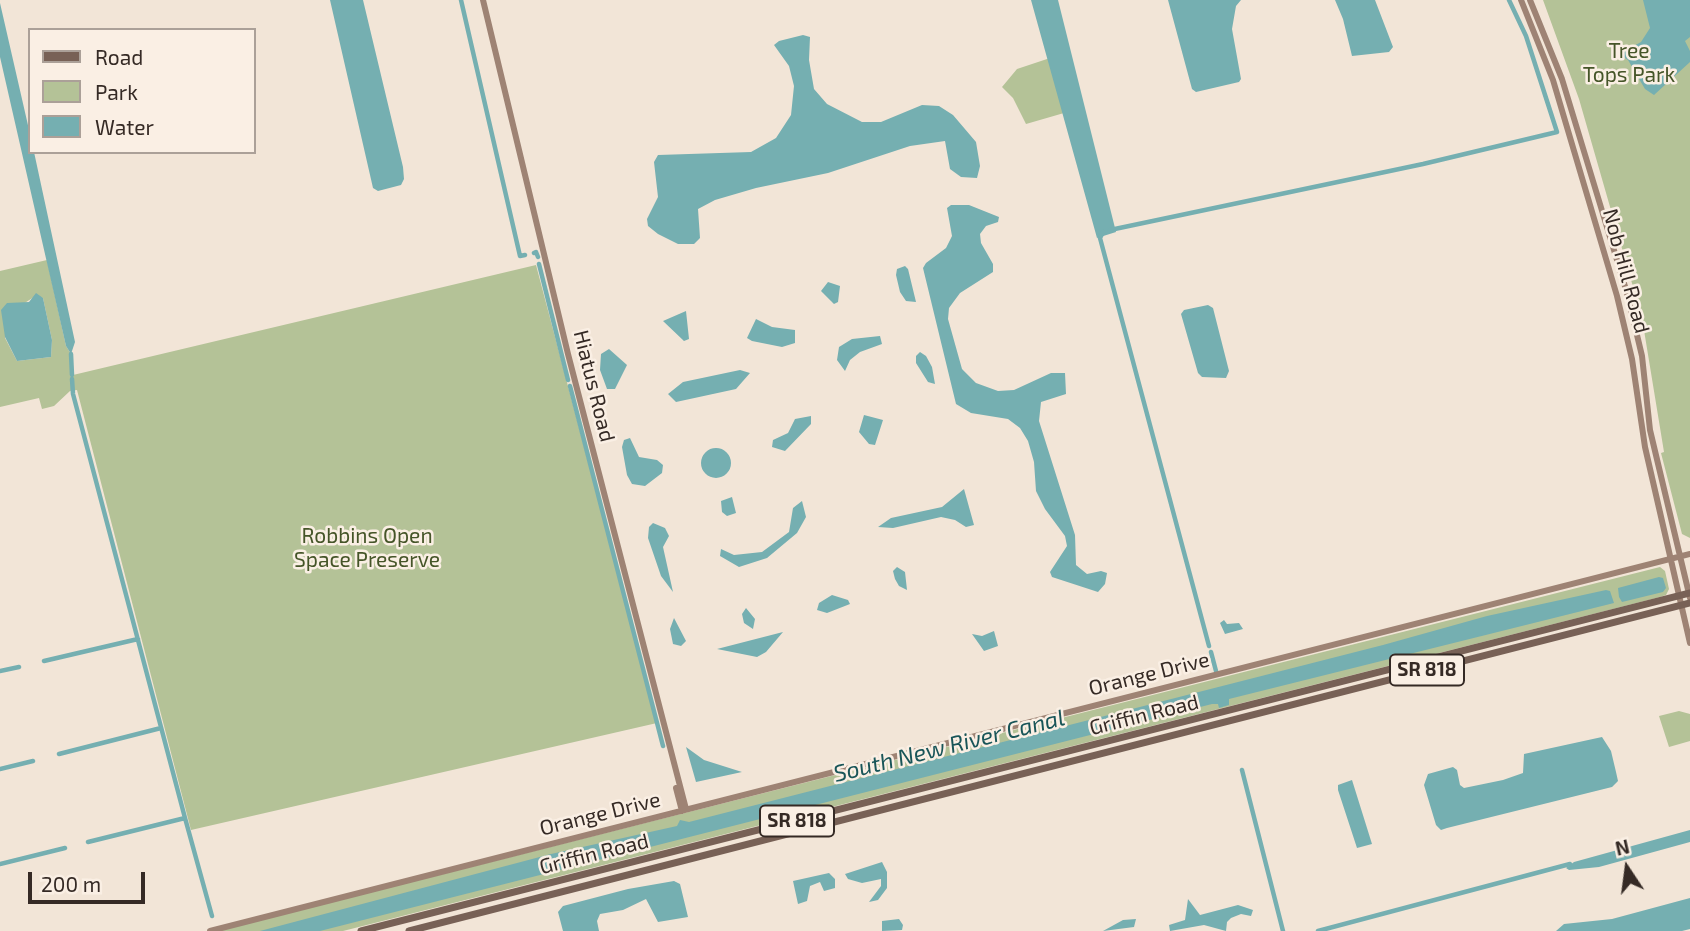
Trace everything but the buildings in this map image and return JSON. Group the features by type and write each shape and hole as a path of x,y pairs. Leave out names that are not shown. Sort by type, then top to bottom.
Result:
{"main road":[{"name":"Griffin Road","path":"361,931 1679,596 1688,599"},
{"name":"Griffin Road","path":"409,931 1479,657 1688,599"},
{"path":"1479,657 1480,651 1496,643"},
{"path":"1447,665 1457,652"},
{"path":"695,858 698,846"},
{"path":"679,862 685,849"}],"street":[{"name":"Hiatus Road","path":"483,0 568,354 684,810"},
{"name":"Nob Hill Road","path":"1521,0 1553,80 1617,296 1632,359 1645,447 1679,596"},
{"name":"Nob Hill Road","path":"1530,0 1559,70 1627,293 1642,356 1650,430 1688,599 1690,643"},
{"name":"Orange Drive","path":"210,931 1690,554"}],"green space":[{"name":"Tree Tops Park","path":"1543,0 1690,0 1690,538 1682,534 1661,453 1664,452 1642,318 1579,99"},
{"path":"1050,58 1064,113 1026,124 1013,98 1002,87 1017,69"},
{"name":"Robbins Open Space Preserve","path":"47,260 66,346 71,354 73,375 536,265 657,723 191,830 77,390 70,391 54,406 42,409 39,398 0,407 0,271","holes":["34,297 43,298 52,340 51,357 17,361 5,338 10,303 23,304"]},
{"path":"1660,567 1665,571 1669,589 1666,595 1660,597 343,931 217,931"},
{"path":"1679,711 1690,714 1690,741 1669,747 1659,716"}],"water":[{"path":"330,0 363,0 403,167 404,179 401,185 378,191 373,188"},
{"path":"1031,0 1058,0 1116,232 1097,238"},
{"path":"1168,0 1241,0 1236,6 1232,29 1241,79 1239,82 1196,92 1192,89"},
{"path":"1335,0 1375,0 1393,47 1389,52 1352,56 1343,19"},
{"path":"1643,0 1690,0 1690,37 1685,41 1690,51 1690,62 1654,95 1645,89 1628,60 1619,54 1641,42 1650,28"},
{"path":"0,3 28,125 28,154 34,154 75,342 71,354 66,346 0,57"},
{"path":"803,35 810,37 809,60 814,89 827,104 862,122 881,122 922,105 939,106 953,115 976,142 980,166 977,178 961,177 950,169 945,141 910,146 828,173 756,188 715,200 698,209 700,238 694,244 678,244 658,234 648,226 647,219 658,197 654,162 658,155 751,152 776,138 791,115 794,86 789,66 774,45 779,41"},
{"path":"951,205 969,205 999,217 998,222 986,226 980,234 981,243 993,264 993,272 960,293 949,308 948,319 962,369 976,383 998,391 1014,390 1051,373 1065,373 1066,394 1041,402 1039,421 1075,535 1076,565 1087,574 1101,571 1107,573 1105,584 1098,592 1052,577 1050,572 1067,546 1065,536 1045,509 1036,491 1034,462 1028,441 1020,428 1008,419 971,413 956,404 923,268 946,248 952,236 947,208"},
{"path":"905,266 916,302 906,301 900,292 897,269"},
{"path":"828,282 840,286 838,302 834,304 821,291"},
{"path":"36,293 43,298 52,340 51,357 17,361 5,337 1,310 7,303 29,302"},
{"path":"1208,305 1213,308 1229,371 1226,378 1202,377 1198,373 1181,314 1184,310"},
{"path":"686,311 689,339 684,341 663,321"},
{"path":"756,319 772,327 795,330 795,343 782,347 747,338"},
{"path":"880,336 882,344 860,352 850,360 845,371 837,360 839,347 852,339"},
{"path":"609,349 627,365 615,389 607,389 600,370 601,354"},
{"path":"920,352 926,356 932,367 935,384 928,382 916,363 916,356"},
{"path":"740,370 750,373 736,389 676,402 668,394 683,382"},
{"path":"864,415 883,420 875,445 869,444 859,432"},
{"path":"811,416 811,424 785,451 772,447 773,440 788,433 795,419"},
{"path":"630,438 639,457 657,460 663,465 662,473 645,486 632,484 627,475 622,447 624,440"},
{"path":"716,448 722,449 730,457 730,469 722,477 716,478 710,477 702,469 701,463 702,457 710,449"},
{"path":"964,489 974,525 966,527 955,520 941,517 893,528 878,527 891,518 942,507"},
{"path":"732,497 736,513 727,516 722,512 721,501"},
{"path":"802,501 806,517 797,533 767,558 739,567 720,556 721,549 734,555 762,552 789,532 793,508"},
{"path":"653,523 665,528 669,536 663,547 673,592 661,576 648,538 649,527"},
{"path":"897,567 905,572 907,590 899,586 895,579 893,571"},
{"path":"1663,578 1666,588 1663,592 1622,602 1619,597 1618,588"},
{"path":"1610,591 1614,603 1229,699 1229,705 1219,708 1218,704 1212,704 320,931 260,931 551,854 677,826 680,820 689,822 1487,616"},
{"path":"832,595 848,600 850,604 827,613 817,610 819,603"},
{"path":"746,608 755,619 753,629 744,623 742,614"},
{"path":"674,618 686,641 681,646 673,644 670,629"},
{"path":"1224,620 1227,624 1239,623 1243,629 1225,634 1220,623"},
{"path":"994,631 998,646 984,651 972,634 982,636"},
{"path":"783,632 766,652 757,657 717,649"},
{"path":"1602,737 1611,751 1618,781 1612,787 1441,830 1436,825 1424,785 1428,774 1453,767 1457,770 1460,785 1464,788 1503,780 1523,773 1524,754"},
{"path":"686,747 704,760 742,772 696,782"},
{"path":"1352,780 1372,844 1357,848 1338,790 1338,785"},
{"path":"1690,830 1690,842 1599,867 1566,868 1574,862"},
{"path":"882,862 887,872 887,888 878,900 869,902 881,886 881,879 862,883 848,879 845,874"},
{"path":"829,873 835,879 835,888 824,891 820,882 810,886 807,901 798,904 793,881"},
{"path":"674,881 680,884 688,917 658,922 646,899 623,910 600,914 597,921 599,931 563,931 558,912 563,906 628,889"},
{"path":"1690,898 1690,929 1682,931 1556,931 1564,924 1612,919"},
{"path":"1188,899 1200,915 1238,905 1253,910 1251,916 1241,914 1231,918 1227,922 1226,931 1204,925 1170,931 1169,925 1185,920"},
{"path":"899,919 903,925 902,930 882,931 882,921"},
{"path":"1136,919 1134,927 1103,931 1123,920"}],"waterway":[{"path":"461,0 520,256 525,255"},
{"path":"1110,230 1423,164 1557,132 1526,36 1509,0"},
{"path":"1103,232 1100,238 1209,646"},
{"path":"534,253 536,252 538,257"},
{"path":"539,264 568,380"},
{"path":"71,354 72,375"},
{"path":"72,379 73,394 185,818"},
{"path":"570,386 663,746"},
{"path":"44,661 138,639"},
{"path":"1211,652 1216,671"},
{"path":"0,671 19,667"},
{"path":"59,754 161,728"},
{"path":"0,769 33,761"},
{"path":"1242,770 1283,931"},
{"path":"88,842 185,818 212,916"},
{"path":"0,864 65,848"},
{"path":"1318,931 1570,864"}],"water label":[{"name":"South New River Canal","path":"949,746"}]}
